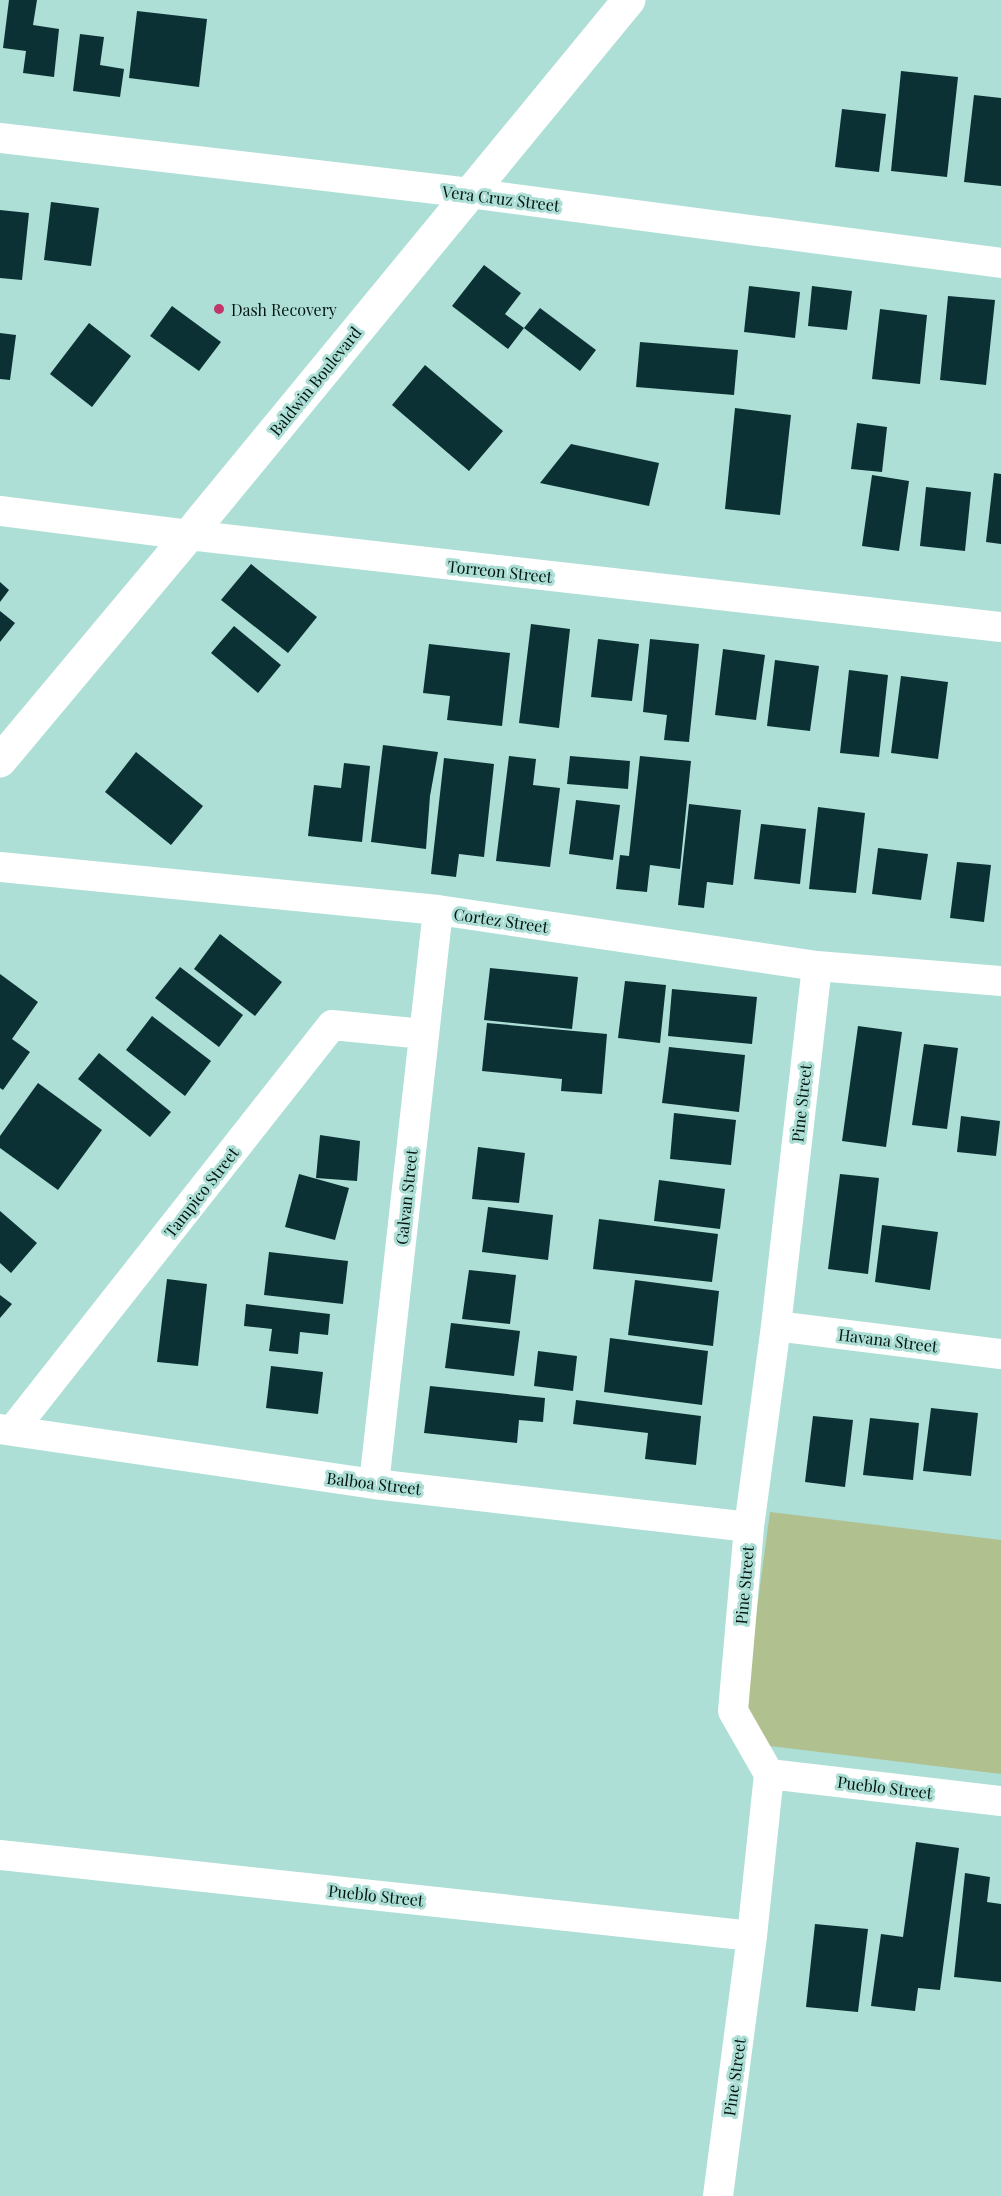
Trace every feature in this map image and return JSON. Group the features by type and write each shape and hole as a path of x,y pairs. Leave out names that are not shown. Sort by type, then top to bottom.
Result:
{"main road":[{"name":"Baldwin Boulevard","path":"0,761 189,536 628,0"}],"street":[{"name":"Vera Cruz Street","path":"0,138 470,193 1001,263"},
{"name":"Torreon Street","path":"0,511 189,536 1001,627"},
{"name":"Cortez Street","path":"0,867 438,910 817,966 1001,981"},
{"name":"Galvan Street","path":"374,1484 438,910"},
{"name":"Pine Street","path":"718,2196 752,1936 769,1774 733,1711 749,1527 776,1326 817,966"},
{"name":"Tampico Street","path":"6,1430 332,1025 424,1034"},
{"name":"Havana Street","path":"776,1326 1001,1354"},
{"name":"Balboa Street","path":"6,1430 374,1484 749,1527"},
{"name":"Pueblo Street","path":"769,1774 1001,1801"},
{"name":"Pueblo Street","path":"0,1855 752,1936"}],"green space":[{"path":"770,1512 1001,1540 1001,1774 770,1746 749,1717 745,1697"}],"building":[{"path":"9,0 37,0 33,25 59,29 54,77 23,73 26,51 3,48"},
{"path":"137,11 207,19 199,87 129,78"},
{"path":"80,34 104,37 100,65 124,69 120,97 73,91"},
{"path":"901,71 958,77 947,177 891,171"},
{"path":"974,95 1001,98 1001,186 964,182"},
{"path":"842,109 886,114 879,172 835,167"},
{"path":"51,202 99,208 91,266 44,260"},
{"path":"0,210 29,213 22,280 0,278"},
{"path":"484,265 521,293 505,314 524,328 508,349 452,306"},
{"path":"749,286 800,292 795,338 744,332"},
{"path":"812,286 852,291 847,330 808,326"},
{"path":"948,296 995,300 986,385 940,380"},
{"path":"172,306 221,342 199,371 150,336"},
{"path":"540,308 596,350 580,371 524,328"},
{"path":"880,309 927,315 920,384 872,379"},
{"path":"89,323 131,356 92,407 50,374"},
{"path":"0,333 16,335 10,380 0,379"},
{"path":"640,342 738,350 734,395 636,387"},
{"path":"425,365 503,431 469,471 392,405"},
{"path":"735,408 791,415 780,515 725,509"},
{"path":"857,423 887,427 882,472 851,469"},
{"path":"571,444 659,463 649,506 540,483"},
{"path":"994,473 1001,474 1001,544 986,542"},
{"path":"872,475 909,481 899,551 862,546"},
{"path":"926,487 971,492 965,551 920,546"},
{"path":"251,564 317,617 288,653 221,600"},
{"path":"0,582 9,590 0,602"},
{"path":"0,611 15,623 0,642"},
{"path":"531,624 570,629 559,728 519,723"},
{"path":"234,626 281,665 258,693 211,653"},
{"path":"598,639 639,644 632,701 591,697"},
{"path":"650,639 699,644 689,742 664,740 667,715 643,712"},
{"path":"429,644 510,653 502,726 447,720 450,696 423,693"},
{"path":"723,649 765,655 756,720 715,715"},
{"path":"775,660 819,666 810,731 767,726"},
{"path":"849,670 888,675 879,757 840,753"},
{"path":"901,676 948,682 938,759 891,753"},
{"path":"383,745 438,752 430,796 426,849 371,842"},
{"path":"136,752 203,806 171,845 105,792"},
{"path":"509,756 536,759 533,785 560,788 550,867 496,861"},
{"path":"570,756 630,761 628,789 567,784"},
{"path":"640,756 691,761 680,869 650,865 647,892 616,889 620,855 629,856"},
{"path":"444,758 494,764 484,857 459,854 456,877 431,874"},
{"path":"344,763 370,766 362,842 308,836 314,785 341,788"},
{"path":"576,800 620,805 613,860 569,854"},
{"path":"689,804 741,810 733,885 707,882 704,908 678,905"},
{"path":"818,807 865,813 856,893 809,889"},
{"path":"761,824 806,829 800,884 754,879"},
{"path":"878,848 928,854 921,900 872,894"},
{"path":"957,862 991,865 984,922 950,918"},
{"path":"220,934 282,982 255,1016 194,969"},
{"path":"180,967 243,1015 219,1047 155,998"},
{"path":"490,968 578,977 572,1029 484,1020"},
{"path":"0,974 38,1002 12,1039 30,1052 3,1090 0,1088"},
{"path":"625,981 666,985 660,1043 618,1038"},
{"path":"672,989 757,997 752,1044 668,1036"},
{"path":"152,1016 211,1061 185,1096 126,1050"},
{"path":"487,1023 607,1034 602,1094 561,1091 562,1079 482,1071"},
{"path":"858,1026 902,1032 886,1147 842,1141"},
{"path":"924,1044 958,1048 947,1129 912,1125"},
{"path":"669,1047 745,1055 739,1112 662,1103"},
{"path":"99,1053 171,1112 150,1137 78,1079"},
{"path":"38,1083 102,1130 58,1190 0,1148 0,1136"},
{"path":"674,1113 736,1120 731,1165 670,1159"},
{"path":"961,1116 1000,1121 996,1156 957,1152"},
{"path":"320,1135 360,1141 357,1181 316,1178"},
{"path":"478,1147 525,1153 519,1203 472,1199"},
{"path":"299,1174 349,1188 335,1240 285,1227"},
{"path":"840,1174 879,1178 868,1274 828,1269"},
{"path":"659,1180 725,1189 720,1229 654,1221"},
{"path":"488,1207 553,1215 548,1260 482,1252"},
{"path":"0,1211 37,1243 11,1273 0,1263"},
{"path":"599,1219 718,1234 712,1282 593,1269"},
{"path":"882,1225 938,1232 930,1290 875,1282"},
{"path":"269,1252 348,1261 343,1304 264,1295"},
{"path":"469,1270 516,1275 510,1324 462,1319"},
{"path":"167,1279 207,1284 198,1366 157,1362"},
{"path":"635,1280 719,1291 713,1346 628,1335"},
{"path":"0,1295 12,1304 0,1318"},
{"path":"246,1304 330,1314 328,1335 300,1332 298,1354 269,1351 272,1329 244,1326"},
{"path":"451,1323 520,1331 514,1376 445,1368"},
{"path":"610,1338 708,1351 702,1405 604,1392"},
{"path":"538,1351 577,1356 573,1391 534,1386"},
{"path":"271,1366 323,1372 318,1414 266,1408"},
{"path":"430,1386 545,1398 543,1422 519,1420 517,1443 424,1433"},
{"path":"576,1400 701,1416 696,1465 645,1459 648,1433 573,1424"},
{"path":"931,1408 978,1413 971,1476 923,1471"},
{"path":"813,1416 853,1420 845,1487 805,1482"},
{"path":"870,1418 919,1423 913,1480 863,1475"},
{"path":"916,1842 959,1848 940,1990 918,1988 915,2011 871,2006 881,1934 903,1937"},
{"path":"965,1873 990,1877 987,1902 1001,1904 1001,1982 954,1977"},
{"path":"815,1924 868,1929 858,2012 806,2007"}],"place":[{"name":"Dash Recovery","path":"219,309"}]}
